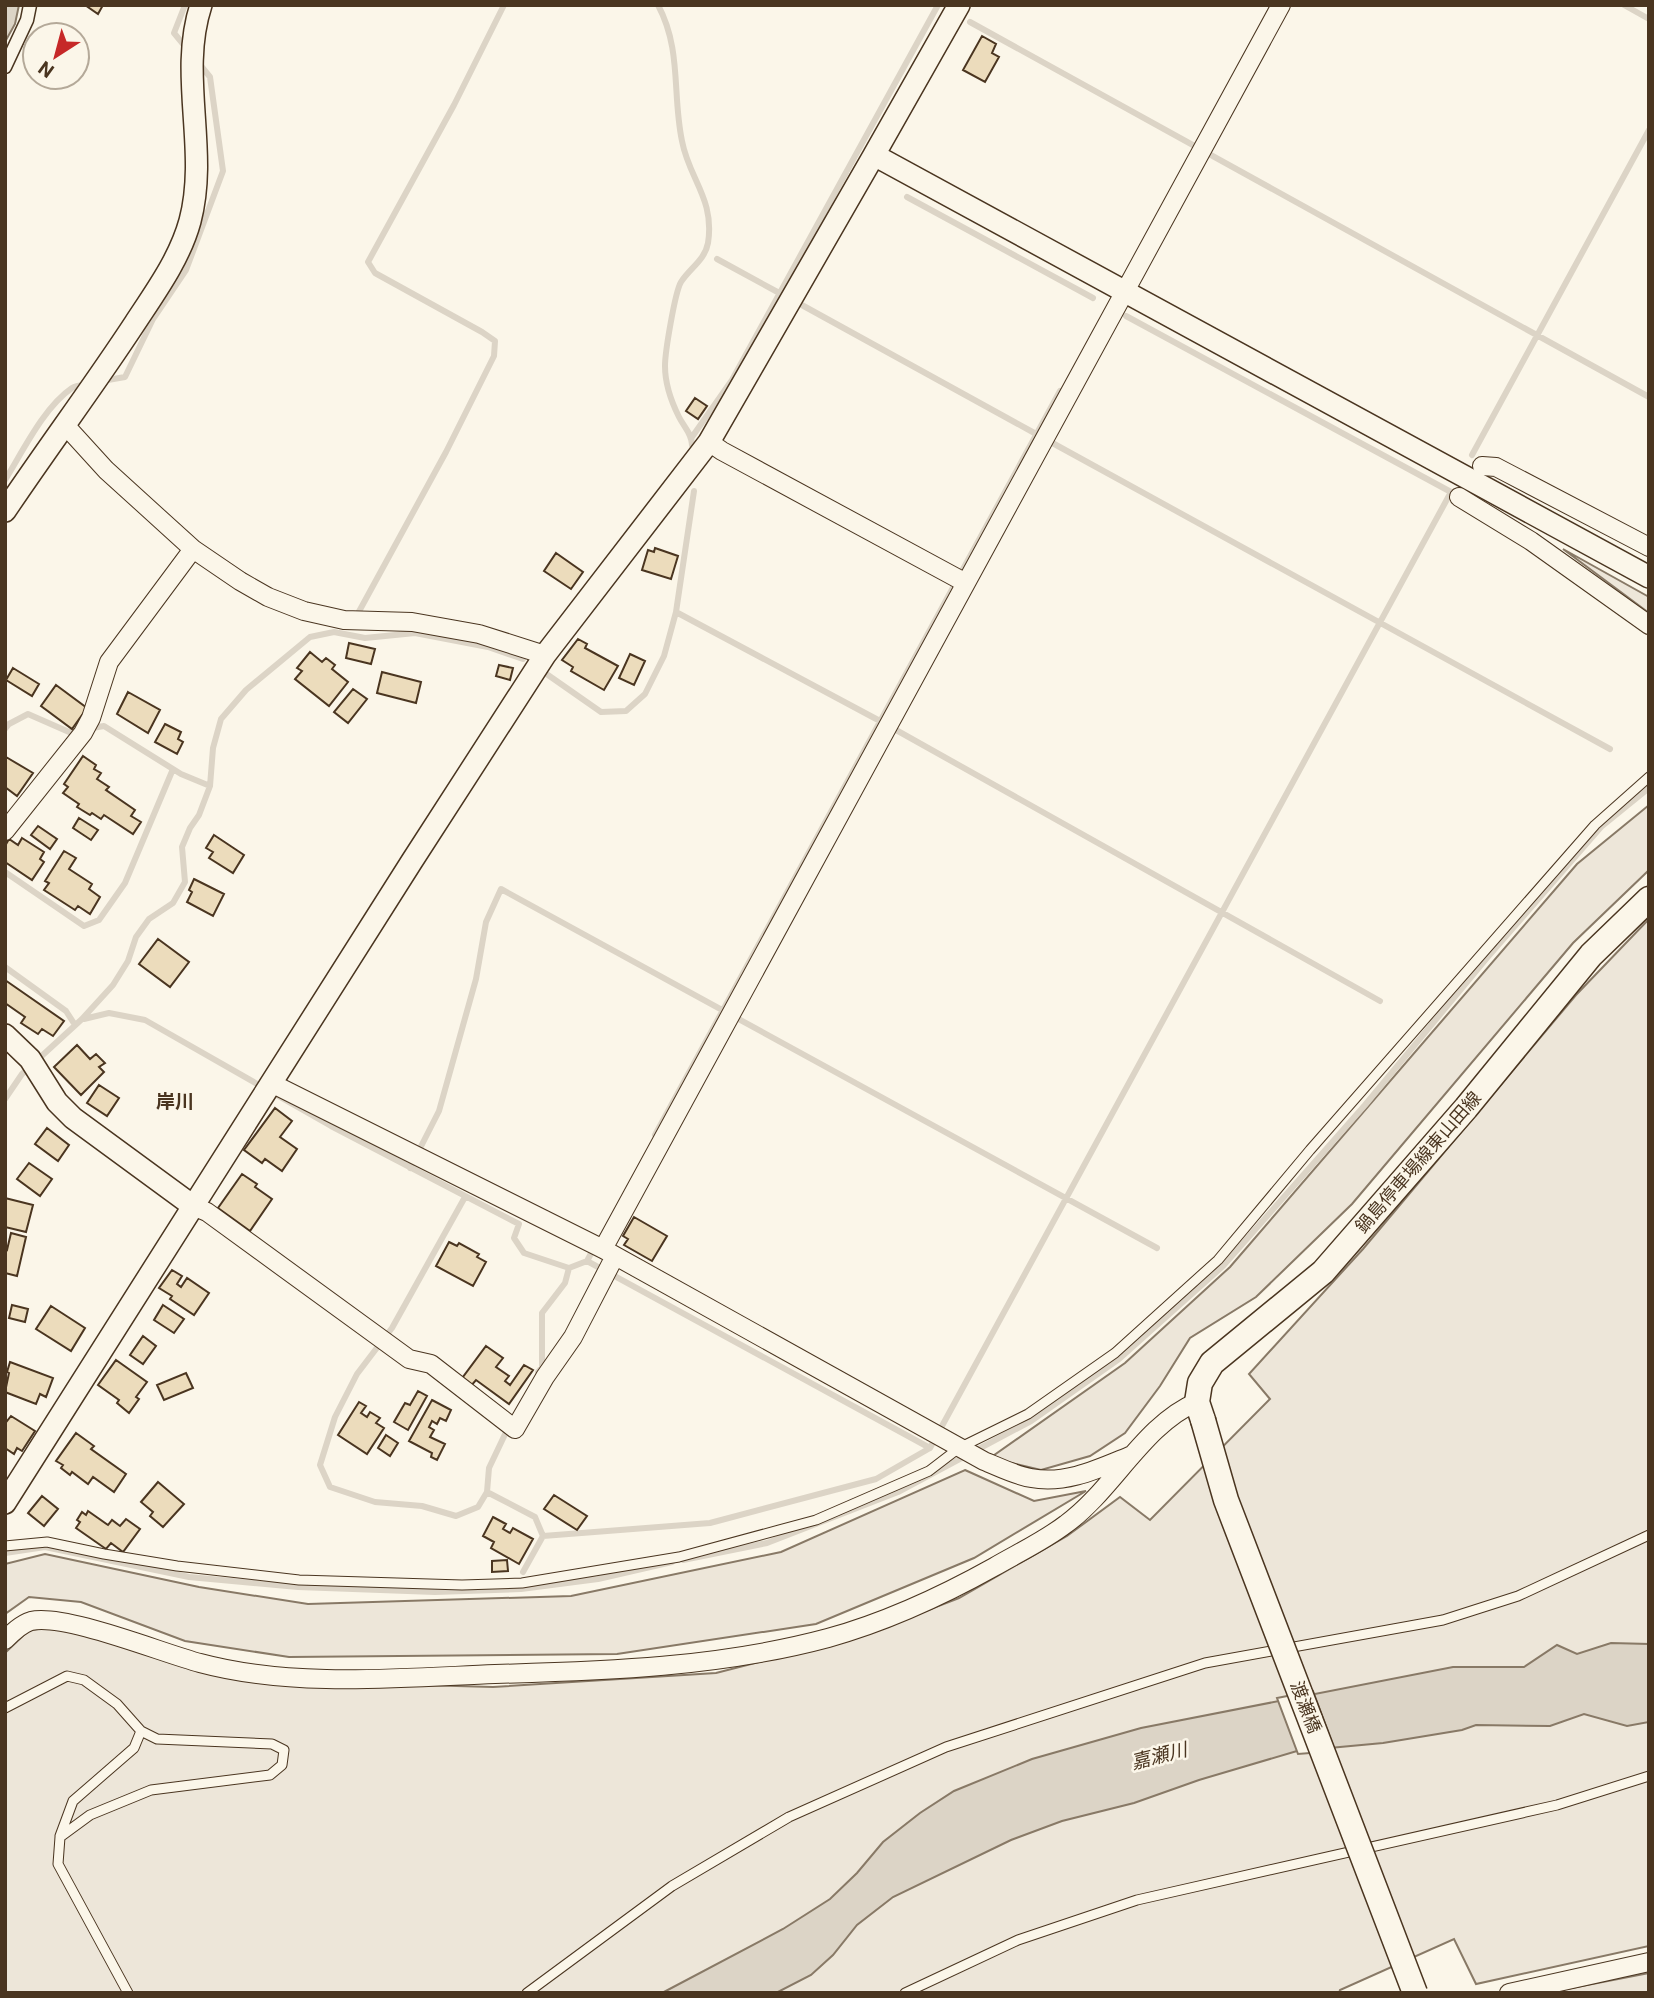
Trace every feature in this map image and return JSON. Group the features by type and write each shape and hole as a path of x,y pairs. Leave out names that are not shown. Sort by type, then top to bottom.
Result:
{"main road":[{"name":"鍋島停車場線東山田線","path":"1200,1411 1200,1384 1213,1363 1323,1272 1466,1108 1591,955 1649,899"},
{"name":"渡瀬橋","path":"1200,1411 1226,1500 1415,1993"}],"street":[{"path":"5,67 27,20 30,5"},
{"path":"5,511 96,383 166,275 189,222 198,178 192,57 201,5"},
{"path":"5,1503 14,1467 193,1206 545,655 709,442 959,5"},
{"path":"5,1035 34,1065 57,1102 73,1118 193,1206 208,1212 409,1359 431,1364 510,1425 573,1337 604,1258 887,724 960,579 1044,439 1282,5"},
{"path":"874,155 1649,578"},
{"path":"65,425 106,470 193,549 268,597 304,611 344,620 412,622 479,634 545,655"},
{"path":"709,442 960,579"},
{"path":"1482,466 1496,467 1649,547"},
{"path":"1459,497 1531,541 1649,625"},
{"path":"5,831 87,725 109,662 193,549"},
{"path":"267,1090 329,1114 418,1156 984,1461 1030,1479 1053,1480 1088,1473 1132,1455"},
{"path":"5,1640 16,1629 31,1621 72,1624 202,1664 258,1674 313,1678 618,1670 691,1664 776,1649 828,1638 882,1620 953,1590 1066,1524 1097,1498 1132,1455 1172,1417 1184,1407 1200,1411"},
{"path":"1510,1993 1649,1962"}],"lane":[{"path":"5,1546 47,1542 177,1566 299,1580 462,1585 522,1583 679,1557 816,1520 929,1471 959,1448 1028,1414 1115,1353 1218,1260 1319,1140 1587,835 1649,777"},
{"path":"527,1993 672,1886 789,1817 946,1747 1205,1663 1443,1620 1518,1595 1649,1535"},
{"path":"5,1708 67,1676 84,1680 117,1704 141,1731 157,1739 272,1744 284,1750 282,1765 270,1775 151,1790 90,1815 60,1838"},
{"path":"128,1993 58,1864 60,1838 73,1801 134,1748 141,1731"},
{"path":"905,1993 1018,1940 1137,1900 1557,1805 1649,1776"}],"shaded area":[{"path":"1563,549 1649,597 1649,613"},
{"path":"1649,805 1649,870 1573,943 1352,1204 1256,1297 1190,1338 1160,1386 1125,1433 1090,1456 1041,1470 990,1458 1125,1363 1230,1267 1577,864"},
{"path":"1649,919 1649,1946 1476,1984 1454,1939 1340,1990 1339,1993 5,1993 5,1653 29,1630 58,1627 274,1681 493,1687 716,1673 861,1636 959,1598 1067,1536 1120,1497 1150,1520 1270,1399 1249,1374 1363,1249 1576,995"},
{"path":"965,1470 1034,1501 1086,1491 974,1558 816,1624 617,1654 289,1657 185,1641 81,1602 29,1597 5,1614 5,1564 45,1554 199,1587 308,1604 571,1596 781,1552"},
{"path":"1649,1973 1649,1993 1546,1993"}],"water":[{"path":"5,5 19,5 15,24 5,42"},
{"name":"嘉瀬川","path":"1611,1643 1649,1644 1649,1722 1627,1726 1584,1714 1550,1726 1476,1725 1462,1730 1383,1743 1297,1751 1199,1780 1134,1803 1062,1821 1011,1840 893,1897 857,1925 833,1955 811,1975 776,1993 662,1993 783,1929 830,1899 883,1842 954,1791 1032,1759 1141,1728 1453,1667 1524,1667 1557,1645 1577,1654"}],"pier":[{"path":"1313,1691 1335,1751 1298,1754 1277,1698"}],"building":[{"path":"85,5 103,5 98,14"},
{"path":"982,36 996,44 992,53 999,57 985,82 963,70"},
{"path":"695,398 707,406 698,419 686,411"},
{"path":"655,548 678,556 671,579 642,570 648,550 654,552"},
{"path":"556,553 583,572 571,589 544,571"},
{"path":"578,639 587,644 585,648 618,666 604,690 571,671 573,667 562,660"},
{"path":"349,643 375,649 371,664 346,658"},
{"path":"310,652 322,662 326,658 335,665 332,669 348,682 329,706 295,679 302,671 297,668"},
{"path":"630,654 645,661 634,685 619,678"},
{"path":"499,665 513,668 510,680 496,676"},
{"path":"13,668 39,684 32,696 6,680"},
{"path":"382,672 421,682 416,703 377,693"},
{"path":"56,685 87,708 72,729 41,706"},
{"path":"353,689 367,699 348,723 334,712"},
{"path":"128,692 160,710 148,733 117,714"},
{"path":"165,724 181,732 178,739 183,742 177,754 155,742"},
{"path":"83,756 96,765 94,769 101,773 97,779 109,787 106,790 135,810 131,816 141,822 133,834 104,815 101,819 92,813 90,815 63,793 68,787 64,784"},
{"path":"6,757 33,773 17,796 5,787"},
{"path":"79,818 98,830 91,840 73,828"},
{"path":"38,826 57,839 50,849 31,835"},
{"path":"214,835 244,855 233,873 209,858 213,852 206,848"},
{"path":"22,838 44,852 40,859 44,862 32,880 5,862 5,846 9,839 18,845"},
{"path":"64,851 76,858 69,869 92,884 89,889 100,897 90,914 78,906 75,910 44,890 49,883 45,881"},
{"path":"194,879 224,894 213,916 187,902"},
{"path":"158,939 189,962 170,987 139,964"},
{"path":"5,980 64,1021 53,1036 42,1029 38,1034 21,1023 25,1017 5,1003"},
{"path":"77,1045 90,1059 96,1054 105,1063 99,1067 104,1072 81,1095 54,1067"},
{"path":"99,1085 119,1098 107,1116 87,1103"},
{"path":"275,1108 292,1121 280,1137 297,1149 282,1171 265,1159 262,1163 244,1150"},
{"path":"47,1128 69,1145 58,1161 35,1144"},
{"path":"29,1163 52,1179 40,1196 17,1179"},
{"path":"242,1174 272,1199 250,1231 218,1208"},
{"path":"5,1198 33,1205 26,1232 5,1227"},
{"path":"634,1217 667,1236 652,1261 624,1245 628,1239 623,1236"},
{"path":"11,1233 26,1237 17,1276 5,1273 5,1249 7,1250"},
{"path":"449,1242 457,1246 459,1243 479,1254 477,1257 486,1262 473,1286 436,1266"},
{"path":"172,1270 182,1276 177,1284 181,1287 187,1278 209,1293 194,1315 159,1288"},
{"path":"12,1305 28,1309 25,1322 9,1318"},
{"path":"163,1305 184,1319 174,1333 154,1320"},
{"path":"51,1306 85,1328 71,1351 36,1329"},
{"path":"143,1336 156,1346 143,1364 130,1355"},
{"path":"486,1346 503,1358 496,1367 509,1376 505,1381 510,1385 524,1365 533,1370 509,1404 476,1380 470,1387 460,1381"},
{"path":"116,1360 147,1382 129,1413 117,1403 119,1400 98,1385"},
{"path":"10,1362 53,1378 46,1397 40,1394 36,1404 5,1392"},
{"path":"186,1373 193,1388 164,1400 157,1385"},
{"path":"418,1391 427,1396 408,1430 394,1422 405,1403 410,1405"},
{"path":"432,1400 451,1410 446,1421 440,1418 437,1424 432,1421 429,1427 434,1430 430,1437 445,1444 437,1460 431,1457 432,1453 409,1441"},
{"path":"359,1402 366,1406 361,1413 367,1417 370,1412 380,1418 376,1423 384,1428 367,1454 338,1435"},
{"path":"11,1416 35,1431 22,1451 17,1448 14,1454 5,1448 5,1419 7,1421"},
{"path":"76,1433 94,1446 91,1449 126,1474 114,1492 93,1477 88,1484 72,1472 70,1475 61,1468 63,1465 56,1461"},
{"path":"386,1435 398,1443 390,1456 378,1448"},
{"path":"158,1482 184,1504 163,1527 150,1516 153,1512 141,1502"},
{"path":"554,1495 587,1516 577,1530 544,1509"},
{"path":"42,1496 58,1509 44,1526 28,1513"},
{"path":"88,1511 108,1525 112,1520 120,1526 126,1519 140,1529 123,1552 111,1543 106,1549 76,1528 82,1512 86,1515"},
{"path":"493,1517 506,1524 503,1529 510,1533 513,1528 533,1539 519,1564 491,1548 494,1542 483,1536"},
{"path":"507,1560 508,1571 492,1572 492,1561"}],"waterway":[{"path":"185,5 174,33 188,50"},
{"path":"356,617 446,452 494,356 495,341 375,273 368,262 454,105 504,5"},
{"path":"658,5 666,22 674,55 679,124 685,154 708,214 708,243 704,254 681,282 665,359 665,372 673,405 692,445"},
{"path":"692,437 732,380 938,5"},
{"path":"1624,5 1649,19"},
{"path":"970,22 1649,397"},
{"path":"102,381 125,377 153,319 186,270 223,171 210,77 197,61"},
{"path":"1472,455 1649,130"},
{"path":"907,197 1093,298"},
{"path":"717,259 783,295"},
{"path":"800,304 1038,435"},
{"path":"587,1261 930,1448 1451,492 1126,316"},
{"path":"5,480 52,406 72,388 88,384"},
{"path":"655,1135 1060,391"},
{"path":"1047,440 1610,749"},
{"path":"548,675 601,712 626,711 645,694 664,656 676,612 694,491"},
{"path":"676,612 880,721 1380,1001"},
{"path":"5,1099 22,1074 82,1019 113,985 128,961 136,937 149,919 173,903 185,882 182,847 199,815 210,786 213,748 221,719 246,690 310,637 334,632 365,638 415,633 488,647 523,659"},
{"path":"5,729 28,714 69,732 104,726 181,774 210,786"},
{"path":"5,872 84,926 99,920 125,883 173,769"},
{"path":"683,1560 767,1543 898,1492 1031,1421 1119,1359 1223,1266 1365,1105 1486,959 1601,827 1649,788"},
{"path":"410,1168 439,1111 476,979 486,922 501,889 1157,1248"},
{"path":"5,967 66,1011 75,1025"},
{"path":"84,1019 109,1013 145,1020 331,1126 519,1224 514,1238 524,1253 569,1268"},
{"path":"465,1197 392,1328 357,1374 335,1417 320,1465 330,1487 375,1502 422,1506 456,1516 478,1507 487,1492"},
{"path":"538,1372 542,1367 542,1313 565,1283 569,1268 587,1261 595,1246"},
{"path":"508,1428 489,1468 487,1492 535,1517 543,1536 523,1572"},
{"path":"543,1536 710,1523 876,1479 930,1448"},
{"path":"5,1553 45,1547 189,1577 298,1587 435,1592 521,1589 598,1579 672,1562"}],"district":[{"name":"岸川","path":"175,1101"}]}
